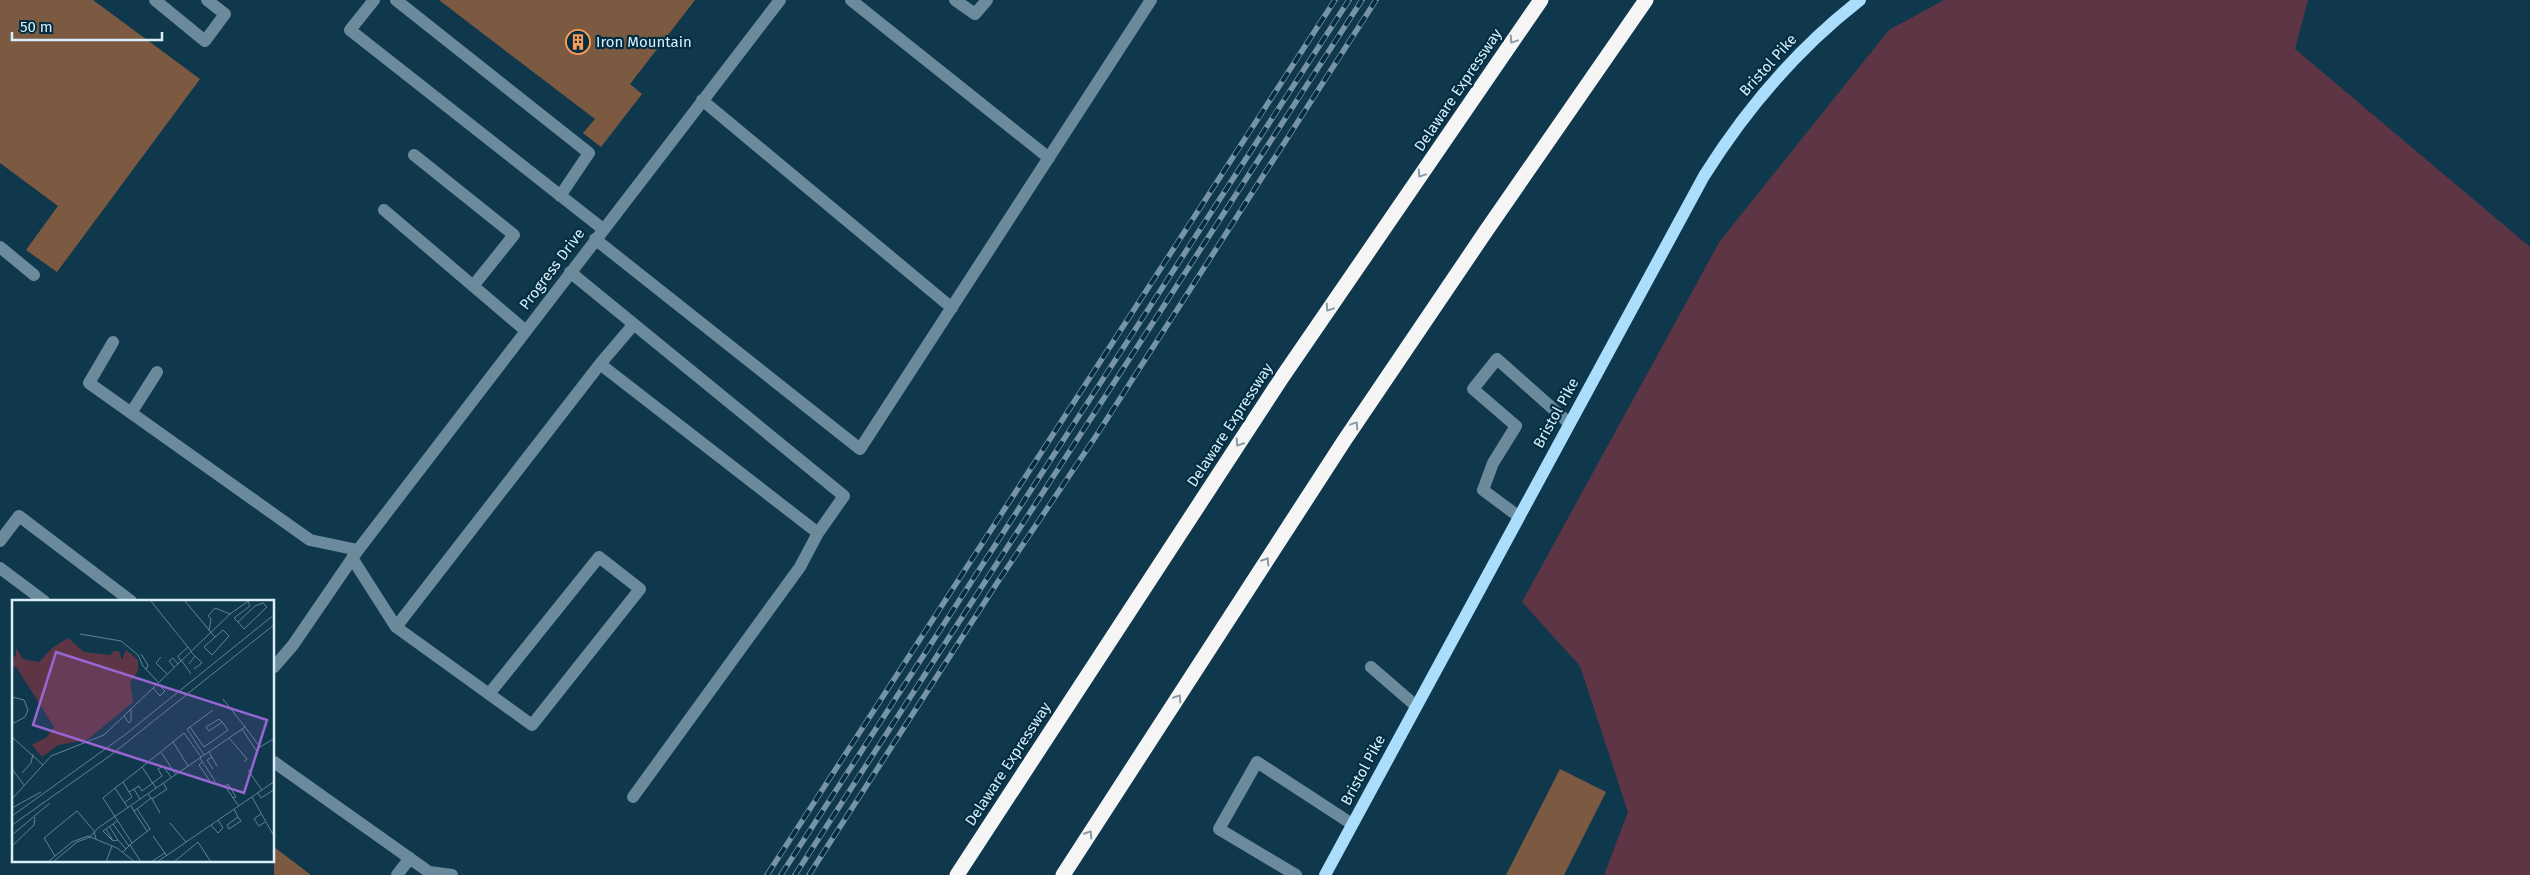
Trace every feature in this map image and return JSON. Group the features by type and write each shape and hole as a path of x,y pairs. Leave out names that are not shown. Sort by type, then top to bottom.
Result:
{"highway":[{"name":"Delaware Expressway","path":"957,875 1288,368 1541,0"},
{"path":"1063,875 1344,441 1646,0"}],"main road":[{"name":"Bristol Pike","path":"1325,875 1686,207 1722,147 1760,96 1784,70 1825,28 1860,0"}],"street":[{"path":"155,0 205,41 225,14 207,0"},
{"path":"374,0 350,30 560,196 599,234 860,449 1152,0"},
{"path":"396,0 589,153 560,196"},
{"name":"Progress Drive","path":"275,666 293,645 355,554 780,0"},
{"path":"850,0 1048,158"},
{"path":"955,0 976,14 987,0"},
{"path":"702,100 952,308"},
{"path":"414,155 514,235 474,286"},
{"path":"384,210 526,331"},
{"path":"0,247 34,275"},
{"path":"570,272 844,496 818,534 800,568 633,797"},
{"path":"396,627 600,364 634,324"},
{"path":"113,342 89,383 310,540 355,554 396,627 532,725 640,589 600,557 490,694"},
{"path":"1518,516 1483,490 1493,463 1516,426 1473,389 1497,359 1569,423"},
{"path":"600,364 818,534"},
{"path":"131,413 156,372"},
{"path":"0,540 19,516 130,600"},
{"path":"0,568 43,600"},
{"path":"1371,667 1416,706"},
{"path":"1296,875 1219,829 1257,762 1352,824"},
{"path":"275,763 429,872 452,875"},
{"path":"397,875 410,858"}],"shaded area":[{"path":"1944,0 2308,0 2295,49 2530,247 2530,875 1604,875 1628,812 1580,666 1522,602 1720,241 1889,30"}],"building":[{"path":"0,0 93,0 200,79 57,272 26,250 58,206 0,163"},
{"name":"Iron Mountain","path":"439,0 695,0 630,84 642,94 601,147 583,133 595,119"},
{"path":"1560,769 1606,792 1564,875 1506,875"},
{"path":"275,848 311,875 274,875"}],"railway":[{"path":"767,875 1335,0"},
{"path":"781,875 1349,0"},
{"path":"795,875 1362,0"},
{"path":"809,875 997,583 1096,436 1376,0"}],"place":[{"name":"Iron Mountain","path":"578,42"}]}
